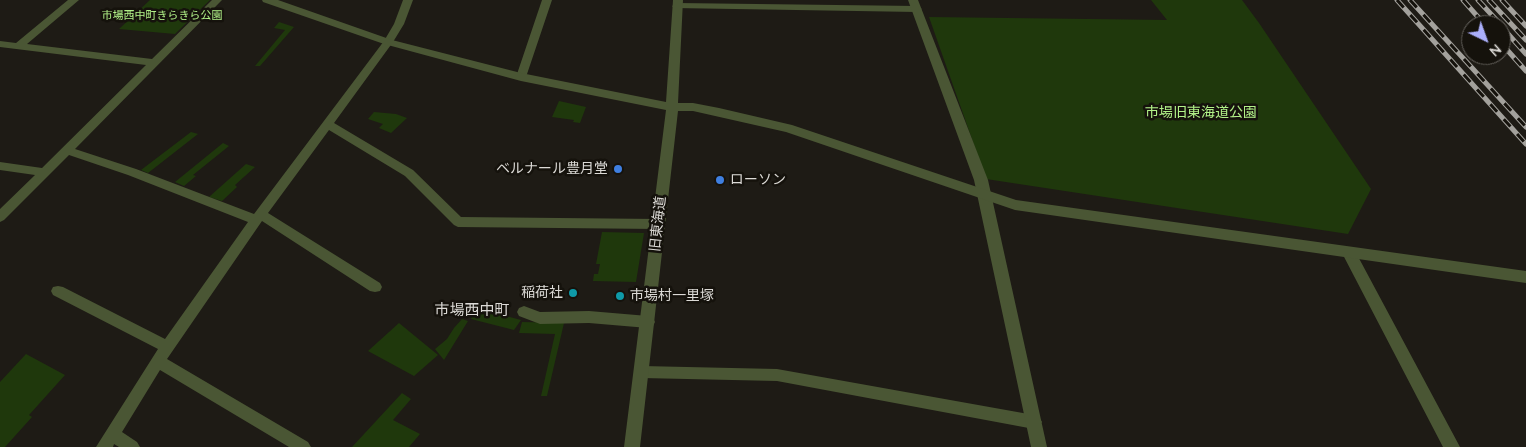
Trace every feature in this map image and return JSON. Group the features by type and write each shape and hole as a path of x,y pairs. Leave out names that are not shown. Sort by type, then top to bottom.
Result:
{"street":[{"path":"267,0 388,42 521,77 672,107 693,107 788,128 1015,205 1526,277"},
{"name":"旧東海道","path":"632,447 672,107 677,3"},
{"path":"915,4 985,195 1040,447"},
{"path":"1349,253 1452,447"}],"lane":[{"path":"18,46 74,0"},
{"path":"0,217 216,0"},
{"path":"132,447 108,441 158,361 258,217 388,42 400,24 408,0"},
{"path":"521,77 547,0"},
{"path":"677,3 915,4"},
{"path":"0,44 154,63"},
{"path":"327,124 409,173 458,222 658,224"},
{"path":"67,150 258,217 375,287"},
{"path":"0,166 44,172"},
{"path":"58,291 167,348"},
{"path":"524,312 540,318 589,318 648,322"},
{"path":"158,361 303,447"},
{"path":"642,372 778,375 1034,422"}],"green space":[{"name":"市場西中町きらきら公園","path":"150,0 210,0 175,34 119,29"},
{"name":"市場旧東海道公園","path":"1151,0 1242,0 1371,189 1348,234 986,179 929,17 1167,20"},
{"path":"279,22 294,27 260,66 255,66 285,30 274,28"},
{"path":"559,101 586,107 580,123 573,122 574,120 552,117"},
{"path":"374,112 396,114 407,118 391,133 379,128 383,124 368,119"},
{"path":"191,132 198,134 148,173 141,170"},
{"path":"223,143 229,146 193,175 196,176 184,186 175,182"},
{"path":"246,164 255,167 235,185 237,187 222,201 209,197"},
{"path":"602,232 644,233 636,282 593,281 594,274 598,274 600,264 596,264"},
{"path":"474,312 491,312 521,320 514,330 471,319"},
{"path":"462,319 468,321 444,360 435,349 447,339"},
{"path":"522,322 564,323 547,396 541,396 555,334 519,333"},
{"path":"399,323 438,355 414,376 368,351"},
{"path":"26,354 65,375 29,415 32,417 5,447 0,447 0,382"},
{"path":"402,393 411,399 393,420 420,434 409,447 352,447"}],"railway":[{"path":"1397,0 1526,144"},
{"path":"1410,0 1526,127"},
{"path":"1463,0 1476,15"},
{"path":"1478,0 1492,15"},
{"path":"1489,0 1526,40"},
{"path":"1502,0 1526,26"},
{"path":"1511,37 1526,54"},
{"path":"1511,54 1526,71"}],"place":[{"name":"ベルナール豊月堂","path":"618,169"},
{"name":"ローソン","path":"720,180"},
{"name":"稲荷社","path":"573,293"},
{"name":"市場村一里塚","path":"620,296"}],"district":[{"name":"市場西中町","path":"472,310"}]}
